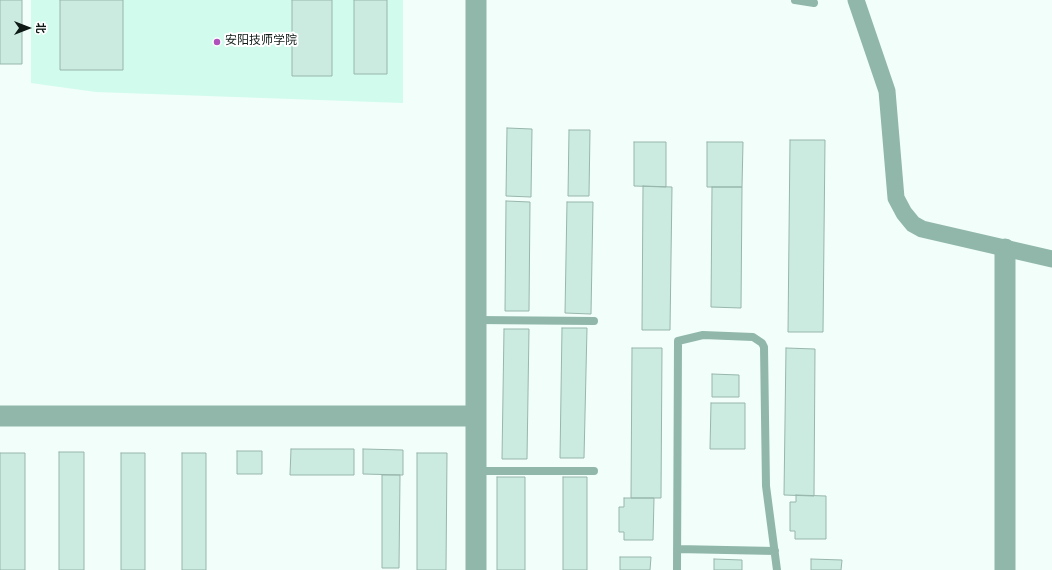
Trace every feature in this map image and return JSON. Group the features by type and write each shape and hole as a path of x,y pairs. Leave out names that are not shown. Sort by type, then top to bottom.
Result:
{"street":[{"path":"476,0 476,570"},
{"path":"856,0 887,91 892,172 896,198 904,213 913,224 922,229 1052,259"},
{"path":"1005,249 1005,570"},
{"path":"0,416 476,416"}],"lane":[{"path":"795,0 814,3"},
{"path":"476,320 594,321"},
{"path":"677,570 678,341 703,335 753,337 762,343 764,347 766,486 777,570"},
{"path":"476,471 594,471"},
{"path":"677,549 775,551"}],"shaded area":[{"name":"安阳技师学院","path":"31,0 403,0 403,103 96,92 31,83"}],"building":[{"path":"0,0 22,0 22,64 0,64"},
{"path":"60,0 123,0 123,70 60,70"},
{"path":"292,0 332,0 332,76 292,76"},
{"path":"354,0 387,0 387,74 354,74"},
{"path":"507,128 532,129 531,197 506,196"},
{"path":"569,130 590,130 589,196 568,196"},
{"path":"790,140 825,140 823,332 788,332"},
{"path":"634,142 666,142 666,187 634,186"},
{"path":"707,142 743,142 742,187 707,187"},
{"path":"643,186 672,187 670,330 642,330"},
{"path":"712,187 742,187 741,308 711,307"},
{"path":"506,201 530,202 529,311 505,311"},
{"path":"567,202 593,202 591,314 565,313"},
{"path":"562,328 587,328 584,458 560,458"},
{"path":"504,329 529,329 527,459 502,459"},
{"path":"632,348 662,348 661,498 631,498"},
{"path":"786,348 815,349 814,496 784,495"},
{"path":"712,374 739,375 739,397 712,397"},
{"path":"711,403 745,403 745,449 710,449"},
{"path":"291,449 354,449 354,475 290,475"},
{"path":"363,449 403,450 403,475 363,474"},
{"path":"237,451 262,451 262,474 237,474"},
{"path":"59,452 84,452 84,570 59,570"},
{"path":"0,453 25,453 25,570 0,570"},
{"path":"121,453 145,453 145,570 121,570"},
{"path":"182,453 206,453 206,570 182,570"},
{"path":"417,453 447,453 446,570 417,570"},
{"path":"382,475 400,475 399,568 382,568"},
{"path":"497,477 525,477 525,570 497,570"},
{"path":"563,477 587,477 587,570 563,570"},
{"path":"796,495 826,496 826,539 795,539 795,531 790,531 790,502 796,502"},
{"path":"624,498 654,498 653,540 624,540 624,532 619,532 619,507 624,507"},
{"path":"620,557 651,557 650,570 620,570"},
{"path":"714,559 742,560 742,570 714,570"},
{"path":"811,559 842,560 841,570 811,570"}],"place":[{"name":"安阳技师学院","path":"217,42"}]}
